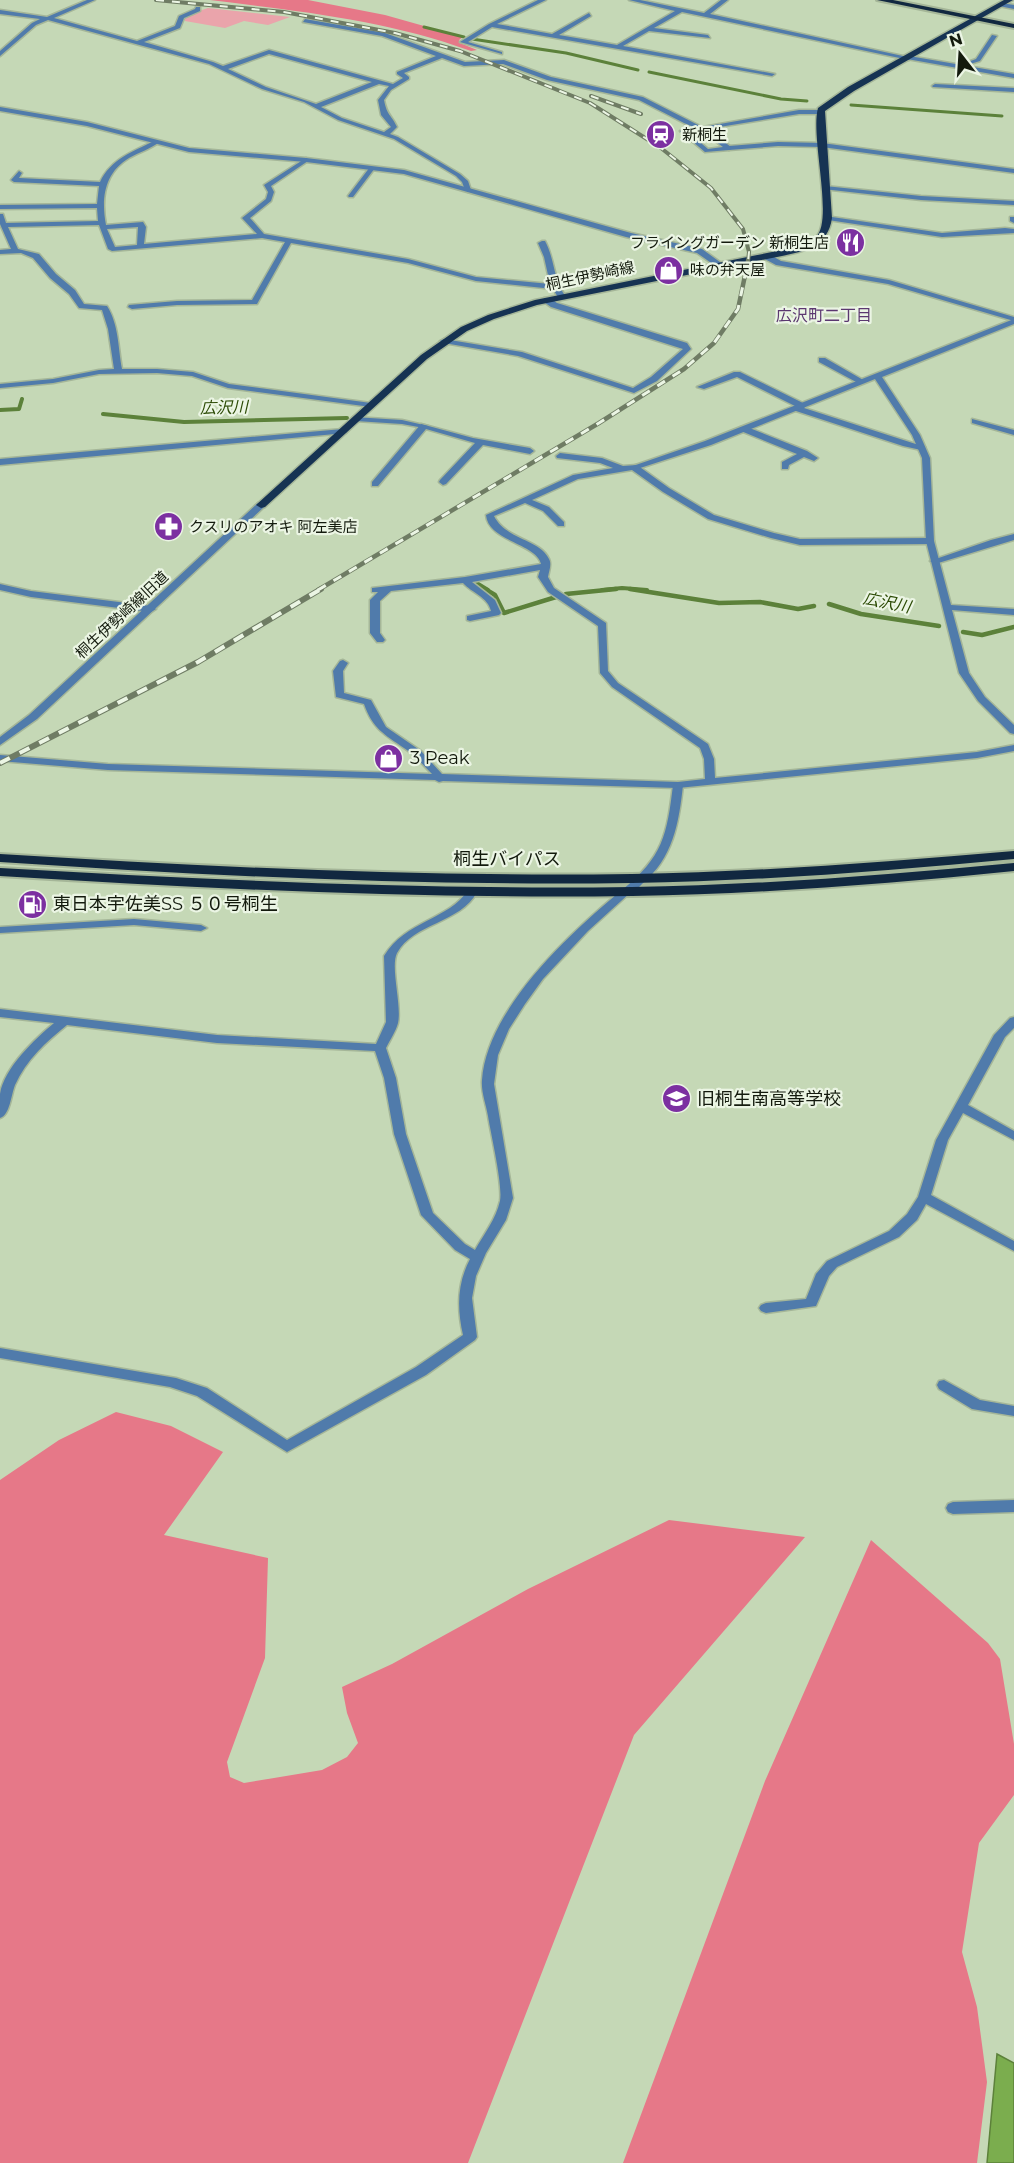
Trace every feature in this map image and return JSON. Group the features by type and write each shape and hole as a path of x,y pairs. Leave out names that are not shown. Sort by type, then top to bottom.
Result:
{"highway":[{"path":"880,0 1014,26"},
{"name":"桐生バイパス","path":"0,858 259,873 437,878 644,879 799,874 1014,855"},
{"name":"桐生バイパス","path":"0,872 131,880 472,892 626,892 803,886 1014,867"}],"main road":[{"path":"828,218 820,112 825,106 851,89 1009,0"},
{"name":"桐生伊勢崎線","path":"261,505 444,341 490,317 547,300 797,249 818,241 827,230 828,218"}],"street":[{"path":"0,54 20,38 27,28 92,0"},
{"path":"500,53 463,42 491,25 543,0"},
{"path":"632,0 909,58 1014,76"},
{"path":"705,15 725,0"},
{"path":"1001,5 1014,7"},
{"path":"137,43 178,27 181,17 198,8"},
{"path":"616,48 681,10"},
{"path":"0,12 48,18 194,57 225,68 264,88 317,106 340,118 408,144 456,173 465,181 468,190"},
{"path":"553,36 589,15"},
{"path":"305,21 383,34 468,64 504,62 549,79 641,98 686,123 701,128 729,148"},
{"path":"491,25 772,74"},
{"path":"648,29 708,37"},
{"path":"959,67 978,60 994,36"},
{"path":"225,68 269,52 394,86"},
{"path":"386,134 394,127 384,115 381,100 394,86 407,78 399,73 441,56"},
{"path":"317,106 378,82"},
{"path":"936,86 1014,90"},
{"path":"0,110 87,124 189,150 306,160 419,176 629,235 699,251 720,265"},
{"path":"820,112 799,112 683,131 707,151 778,144 822,145 1014,171"},
{"path":"156,142 114,165 102,184 100,206 103,225 112,249 262,236 408,261 476,279 553,287"},
{"path":"262,236 246,218 269,200 271,192 267,185 306,160"},
{"path":"351,196 372,168"},
{"path":"19,173 14,180 102,184"},
{"path":"825,188 921,198 1014,203"},
{"path":"0,207 100,206"},
{"path":"0,216 15,251"},
{"path":"828,218 942,235 998,230 1014,231"},
{"path":"5,225 140,224 142,227 140,246"},
{"path":"132,307 177,303 252,303 289,241"},
{"path":"542,243 548,252 553,287 562,297"},
{"path":"0,252 15,251 36,256 53,276 72,292 82,306 98,306 108,312 118,371"},
{"path":"766,256 779,263 890,282 1014,320"},
{"path":"444,341 524,355 634,391 654,378 687,350 684,345 558,307 547,300"},
{"path":"710,783 709,759 704,747 615,685 603,671 603,625 551,590 543,577 546,566 540,554 508,537 489,517 576,477 634,467 744,429 1014,320"},
{"path":"822,360 861,381"},
{"path":"0,386 47,382 99,372 157,371 193,374 228,386 371,405"},
{"path":"701,387 737,374 799,407 906,444 921,447"},
{"path":"876,376 892,395 921,447 927,467 930,541 967,678 981,699 1014,731"},
{"path":"356,419 424,426 481,442 530,451"},
{"path":"975,421 1014,433"},
{"path":"375,484 424,426"},
{"path":"744,429 814,458"},
{"path":"0,462 343,431"},
{"path":"444,482 481,442"},
{"path":"784,467 785,464 804,453"},
{"path":"560,456 602,461 622,468"},
{"path":"634,467 666,490 711,516 771,535 800,542 930,541"},
{"path":"526,500 546,509 561,524"},
{"name":"桐生伊勢崎線旧道","path":"0,742 33,717 261,505"},
{"path":"935,561 947,559 997,539 1014,537"},
{"path":"375,590 465,580 546,566"},
{"path":"465,580 492,600 496,609 496,613 470,618"},
{"path":"0,587 40,596 151,609"},
{"path":"380,640 375,633 375,600 391,588"},
{"path":"947,608 1014,612"},
{"path":"343,663 338,671 339,695 368,702 378,726 392,738 416,752 438,774 439,779"},
{"path":"0,758 108,767 678,786 977,755 1014,748"},
{"path":"0,1353 171,1382 193,1388 287,1447 421,1371 470,1337 463,1300 477,1257 503,1215 507,1198 488,1084 493,1051 514,1009 526,992 577,936 644,879 666,850 678,786"},
{"path":"472,892 467,901 459,907 404,938 393,948 390,956 392,1022 380,1048 390,1078 399,1134 427,1215 460,1247 477,1257"},
{"path":"0,930 134,922 201,928"},
{"path":"0,1013 217,1039 380,1048"},
{"path":"0,1114 6,1094 26,1055 64,1021"},
{"path":"766,1308 811,1303 827,1269 894,1234 912,1217 924,1197 942,1140 1000,1035 1014,1021"},
{"path":"961,1106 1014,1136"},
{"path":"924,1197 1014,1247"},
{"path":"944,1385 977,1405 1014,1411"},
{"path":"953,1508 1014,1506"}],"shaded area":[{"path":"210,0 308,0 385,15 463,37 459,40 460,43 477,50 471,51 439,40 375,24"},
{"path":"208,8 290,17 268,25 244,21 225,28 185,21 185,16"},
{"path":"116,1412 171,1426 223,1452 164,1535 268,1558 265,1658 227,1762 230,1777 244,1783 322,1770 347,1757 358,1743 347,1713 342,1687 392,1664 528,1589 669,1520 805,1537 634,1735 468,2163 0,2163 0,1480 59,1440"},
{"path":"871,1540 988,1643 1000,1659 1014,1744 1014,1795 979,1843 962,1952 977,2007 987,2082 977,2163 623,2163 765,1781"},
{"path":"997,2054 1014,2063 1014,2163 987,2163"}],"waterway":[{"path":"424,27 464,37"},
{"path":"472,39 566,53 638,70"},
{"path":"649,72 781,99 807,101"},
{"path":"851,105 1002,116"},
{"path":"0,410 19,409 22,399"},
{"name":"広沢川","path":"103,414 184,422 347,418"},
{"path":"475,582 488,590"},
{"path":"602,590 622,588 647,590"},
{"path":"485,589 495,595 504,613 556,597"},
{"path":"566,594 616,589"},
{"path":"630,589 719,603 760,602 798,609 814,606"},
{"name":"広沢川","path":"829,604 861,614 939,626"},
{"name":"広沢川","path":"963,632 982,635 1014,627"}],"railway":[{"path":"156,0 284,12 395,33 460,51 590,103 661,148 711,188 743,229 749,252 748,262"},
{"path":"591,96 641,114"},
{"path":"318,590 599,423 684,369 714,343 738,309 748,261"},
{"path":"0,763 198,662 321,589"}],"place":[{"name":"新桐生","path":"661,135"},
{"name":"フライングガーデン 新桐生店","path":"850,243"},
{"name":"味の弁天屋","path":"669,270"},
{"name":"クスリのアオキ 阿左美店","path":"168,527"},
{"name":"3 Peak","path":"389,758"},
{"name":"東日本宇佐美SS ５０号桐生","path":"32,904"},
{"name":"旧桐生南高等学校","path":"676,1099"}],"district":[{"name":"広沢町二丁目","path":"824,315"}]}
